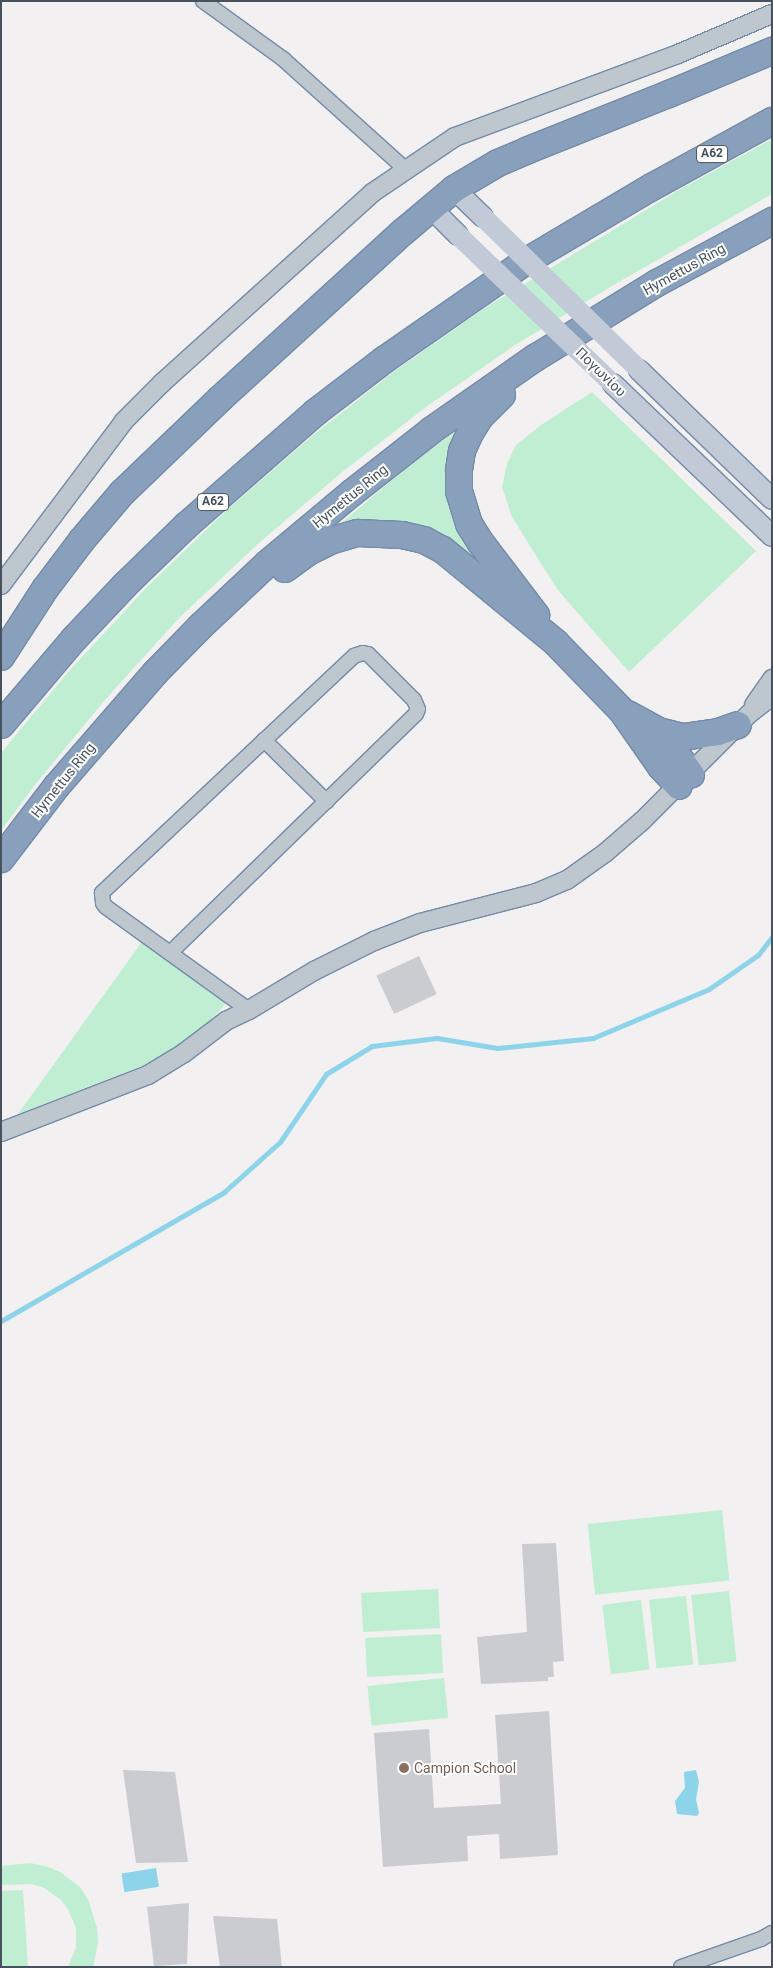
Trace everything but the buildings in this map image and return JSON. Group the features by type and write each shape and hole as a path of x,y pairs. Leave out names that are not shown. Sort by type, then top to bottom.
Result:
{"highway":[{"path":"1,657 45,589 82,540 122,493 193,424 454,189 498,163 772,51"},
{"name":"Α62","path":"1,725 74,639 132,578 194,518 316,412 415,338 525,262 636,196 772,121"},
{"name":"Hymettus Ring","path":"1,859 56,787 115,717 201,626 268,563 408,448 535,358 657,283 772,221"},
{"path":"555,642 469,524 459,491 459,471 462,451 480,416 492,403 569,337"},
{"path":"201,626 246,602 289,564 310,551 334,540 350,535 381,532 424,540 443,550 555,642 622,711 661,766 685,781"},
{"path":"622,711 659,732 683,737 718,732 743,720"},
{"path":"646,725 671,746 685,781"}],"main road":[{"name":"Πογωνίου","path":"454,189 772,500"},
{"name":"Πογωνίου","path":"431,208 772,536"}],"street":[{"path":"203,1 283,59 405,169"},
{"path":"1,585 124,421 162,383 372,193 455,137 678,54 772,14"},
{"path":"170,953 416,714 418,709 414,700 372,657 363,653 354,656 102,892 103,903 106,907 249,1010"},
{"path":"743,720 772,679"},
{"path":"1,1132 148,1075 172,1062 226,1021 249,1010 314,971 392,933 434,918 536,893 558,884 605,853 685,781 743,720 772,696"},
{"path":"264,740 327,802"},
{"path":"681,1967 772,1933"}],"green space":[{"path":"772,139 772,194 610,287 512,347 426,407 341,473 259,543 179,618 104,701 34,786 1,831 1,753 69,671 147,587 227,510 312,436 396,370 485,308 679,190"},
{"path":"592,392 756,551 629,672 557,589 512,517 502,487 507,464 516,445 541,425"},
{"path":"467,423 455,452 490,569 478,564 333,530 415,461"},
{"path":"144,939 225,998 225,1004 215,1016 170,1055 18,1114"},
{"path":"722,1510 729,1581 595,1595 588,1524"},
{"path":"438,1589 440,1628 363,1632 361,1593"},
{"path":"729,1591 736,1662 699,1666 691,1595"},
{"path":"686,1596 693,1665 656,1668 649,1600"},
{"path":"641,1600 650,1669 611,1674 602,1605"},
{"path":"441,1634 443,1673 367,1677 365,1638"},
{"path":"444,1678 448,1718 372,1726 367,1686"},
{"path":"30,1863 60,1872 80,1887 88,1899 97,1928 98,1943 93,1967 68,1967 76,1948 76,1928 68,1909 61,1900 44,1888 32,1884 1,1885 1,1866"},
{"path":"23,1890 28,1967 1,1967 1,1891"}],"water":[{"path":"696,1770 699,1782 696,1799 699,1813 697,1816 677,1814 675,1801 685,1788 684,1772"},
{"path":"156,1868 159,1887 124,1892 121,1873"}],"waterway":[{"path":"1,1321 224,1192 280,1142 326,1074 372,1046 437,1038 497,1048 593,1038 709,989 758,955 772,937"}],"place":[{"name":"Campion School","path":"404,1768"}]}
